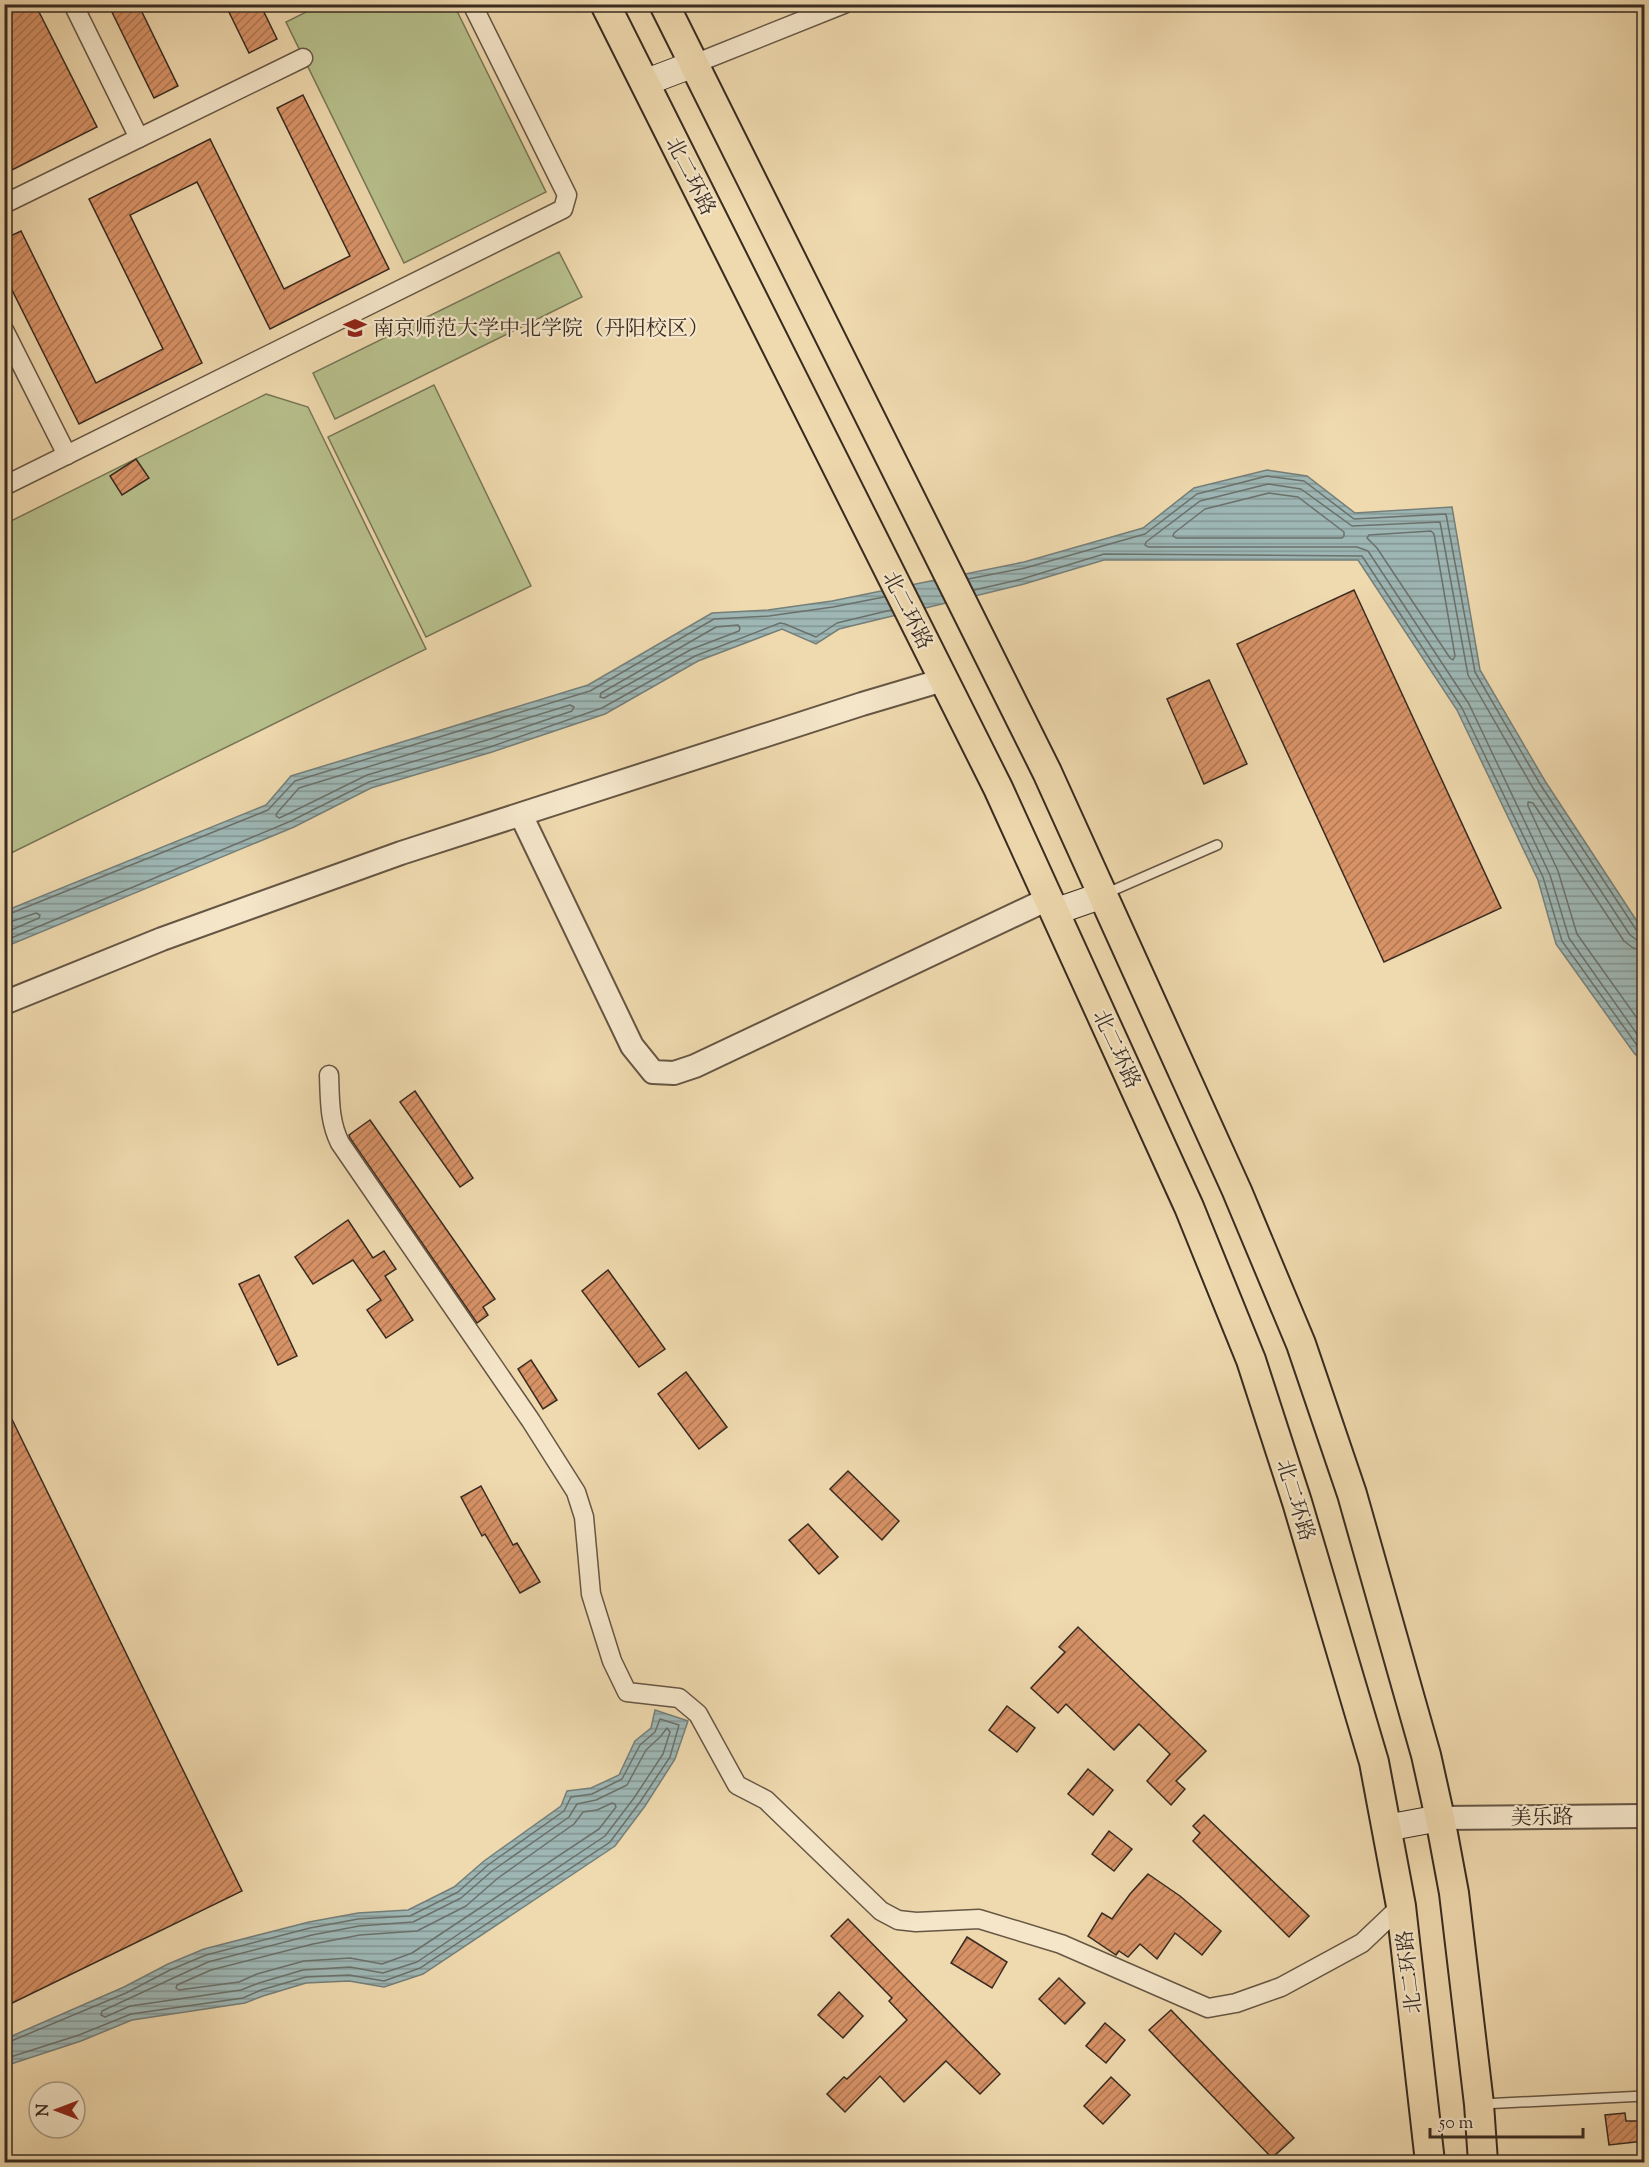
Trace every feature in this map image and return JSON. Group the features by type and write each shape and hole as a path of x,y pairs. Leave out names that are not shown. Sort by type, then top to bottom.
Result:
{"main road":[{"name":"北二环路","path":"605,4 998,788 1189,1207 1251,1360 1297,1502 1374,1762 1401,1906 1430,2163"},
{"path":"664,4 1047,772 1238,1191 1301,1344 1352,1494 1426,1755 1454,1893 1479,2104 1483,2163"},
{"path":"644,83 694,64"},
{"path":"1051,906 1103,895"},
{"path":"1386,1828 1440,1818"}],"street":[{"path":"73,4 139,138"},
{"path":"4,486 563,209 567,195 472,4"},
{"path":"694,64 844,4"},
{"path":"4,204 303,58"},
{"path":"4,330 67,455"},
{"path":"4,1003 162,939 401,853 943,680"},
{"path":"521,815 632,1046 653,1072 674,1073 695,1066 1051,906"},
{"path":"329,1075 330,1112 340,1143 565,1470 576,1492 584,1517 591,1594 612,1661 627,1692 679,1698 698,1714 737,1785 766,1800 881,1911 898,1920 916,1922 979,1919 1061,1944 1208,2008 1236,2003 1281,1987 1362,1943 1401,1906"},
{"name":"美乐路","path":"1440,1818 1644,1816"}],"lane":[{"path":"1103,895 1217,845"},
{"path":"1479,2104 1644,2096"}],"green space":[{"path":"320,5 454,5 546,192 404,263 286,22"},
{"path":"559,252 582,297 335,419 313,373"},
{"path":"434,385 531,586 426,637 328,437"},
{"path":"266,394 308,407 426,649 5,856 5,524"}],"water":[{"path":"1267,470 1307,476 1355,513 1452,507 1480,670 1545,781 1644,932 1644,1063 1634,1053 1556,944 1538,880 1457,710 1358,560 1104,560 1024,584 839,629 816,644 782,629 698,661 605,714 492,752 371,788 294,827 5,947 5,911 266,805 291,776 588,685 712,613 768,610 832,601 1024,562 1143,528 1194,488"},
{"path":"655,1710 688,1721 675,1759 645,1806 615,1846 423,1974 384,1987 349,1981 306,1983 245,2003 132,2020 81,2041 5,2066 5,2039 204,1949 309,1922 358,1913 408,1910 454,1887 484,1861 561,1806 567,1791 591,1788 619,1775 635,1741 651,1728"}],"building":[{"path":"4,4 35,4 97,127 4,174"},
{"path":"108,4 138,4 178,86 154,98"},
{"path":"225,4 260,4 277,39 249,53"},
{"path":"303,95 389,269 270,329 197,182 130,215 202,363 79,424 4,274 4,239 21,231 96,383 163,349 89,199 210,139 284,289 350,256 277,108"},
{"path":"136,459 149,478 122,495 110,476"},
{"path":"1354,590 1501,908 1384,962 1237,644"},
{"path":"1209,680 1247,764 1204,784 1167,699"},
{"path":"415,1091 473,1178 460,1187 400,1102"},
{"path":"370,1120 495,1299 483,1307 488,1315 477,1323 350,1138 349,1135"},
{"path":"348,1220 373,1258 384,1251 396,1269 385,1276 413,1320 386,1338 367,1310 381,1300 353,1260 313,1284 295,1257"},
{"path":"608,1270 665,1349 639,1367 582,1291"},
{"path":"259,1275 297,1356 278,1365 239,1284"},
{"path":"531,1360 557,1400 543,1409 518,1369"},
{"path":"686,1372 727,1427 699,1449 658,1394"},
{"path":"4,1403 242,1891 4,2007"},
{"path":"848,1471 899,1521 882,1540 830,1489"},
{"path":"481,1486 513,1545 517,1543 540,1582 520,1593 485,1534 482,1536 461,1497"},
{"path":"808,1524 838,1557 819,1574 789,1540"},
{"path":"1078,1627 1206,1751 1176,1781 1185,1789 1171,1805 1147,1781 1170,1754 1139,1724 1114,1750 1066,1704 1058,1713 1031,1688 1065,1652 1059,1647"},
{"path":"1007,1706 1035,1728 1017,1752 989,1730"},
{"path":"1088,1769 1113,1790 1093,1815 1068,1794"},
{"path":"1204,1815 1309,1916 1289,1937 1193,1841 1200,1833 1193,1826"},
{"path":"1109,1831 1132,1849 1114,1871 1092,1854"},
{"path":"1148,1874 1180,1896 1221,1931 1202,1955 1175,1933 1157,1959 1140,1944 1128,1957 1119,1951 1116,1955 1088,1936 1102,1913 1112,1919"},
{"path":"848,1919 1000,2074 980,2094 946,2061 904,2102 880,2076 845,2112 827,2094 844,2077 847,2079 907,2020 889,2001 892,1998 831,1936"},
{"path":"967,1937 1007,1962 992,1988 951,1963"},
{"path":"1059,1978 1085,2003 1065,2024 1039,1999"},
{"path":"839,1992 863,2016 843,2038 818,2015"},
{"path":"1171,2010 1294,2138 1272,2158 1149,2030"},
{"path":"1105,2023 1125,2040 1106,2063 1086,2046"},
{"path":"1111,2077 1130,2095 1103,2124 1084,2106"},
{"path":"1625,2113 1626,2121 1644,2121 1644,2141 1609,2145 1605,2115"}],"place":[{"name":"南京师范大学中北学院（丹阳校区）","path":"355,328"}]}
